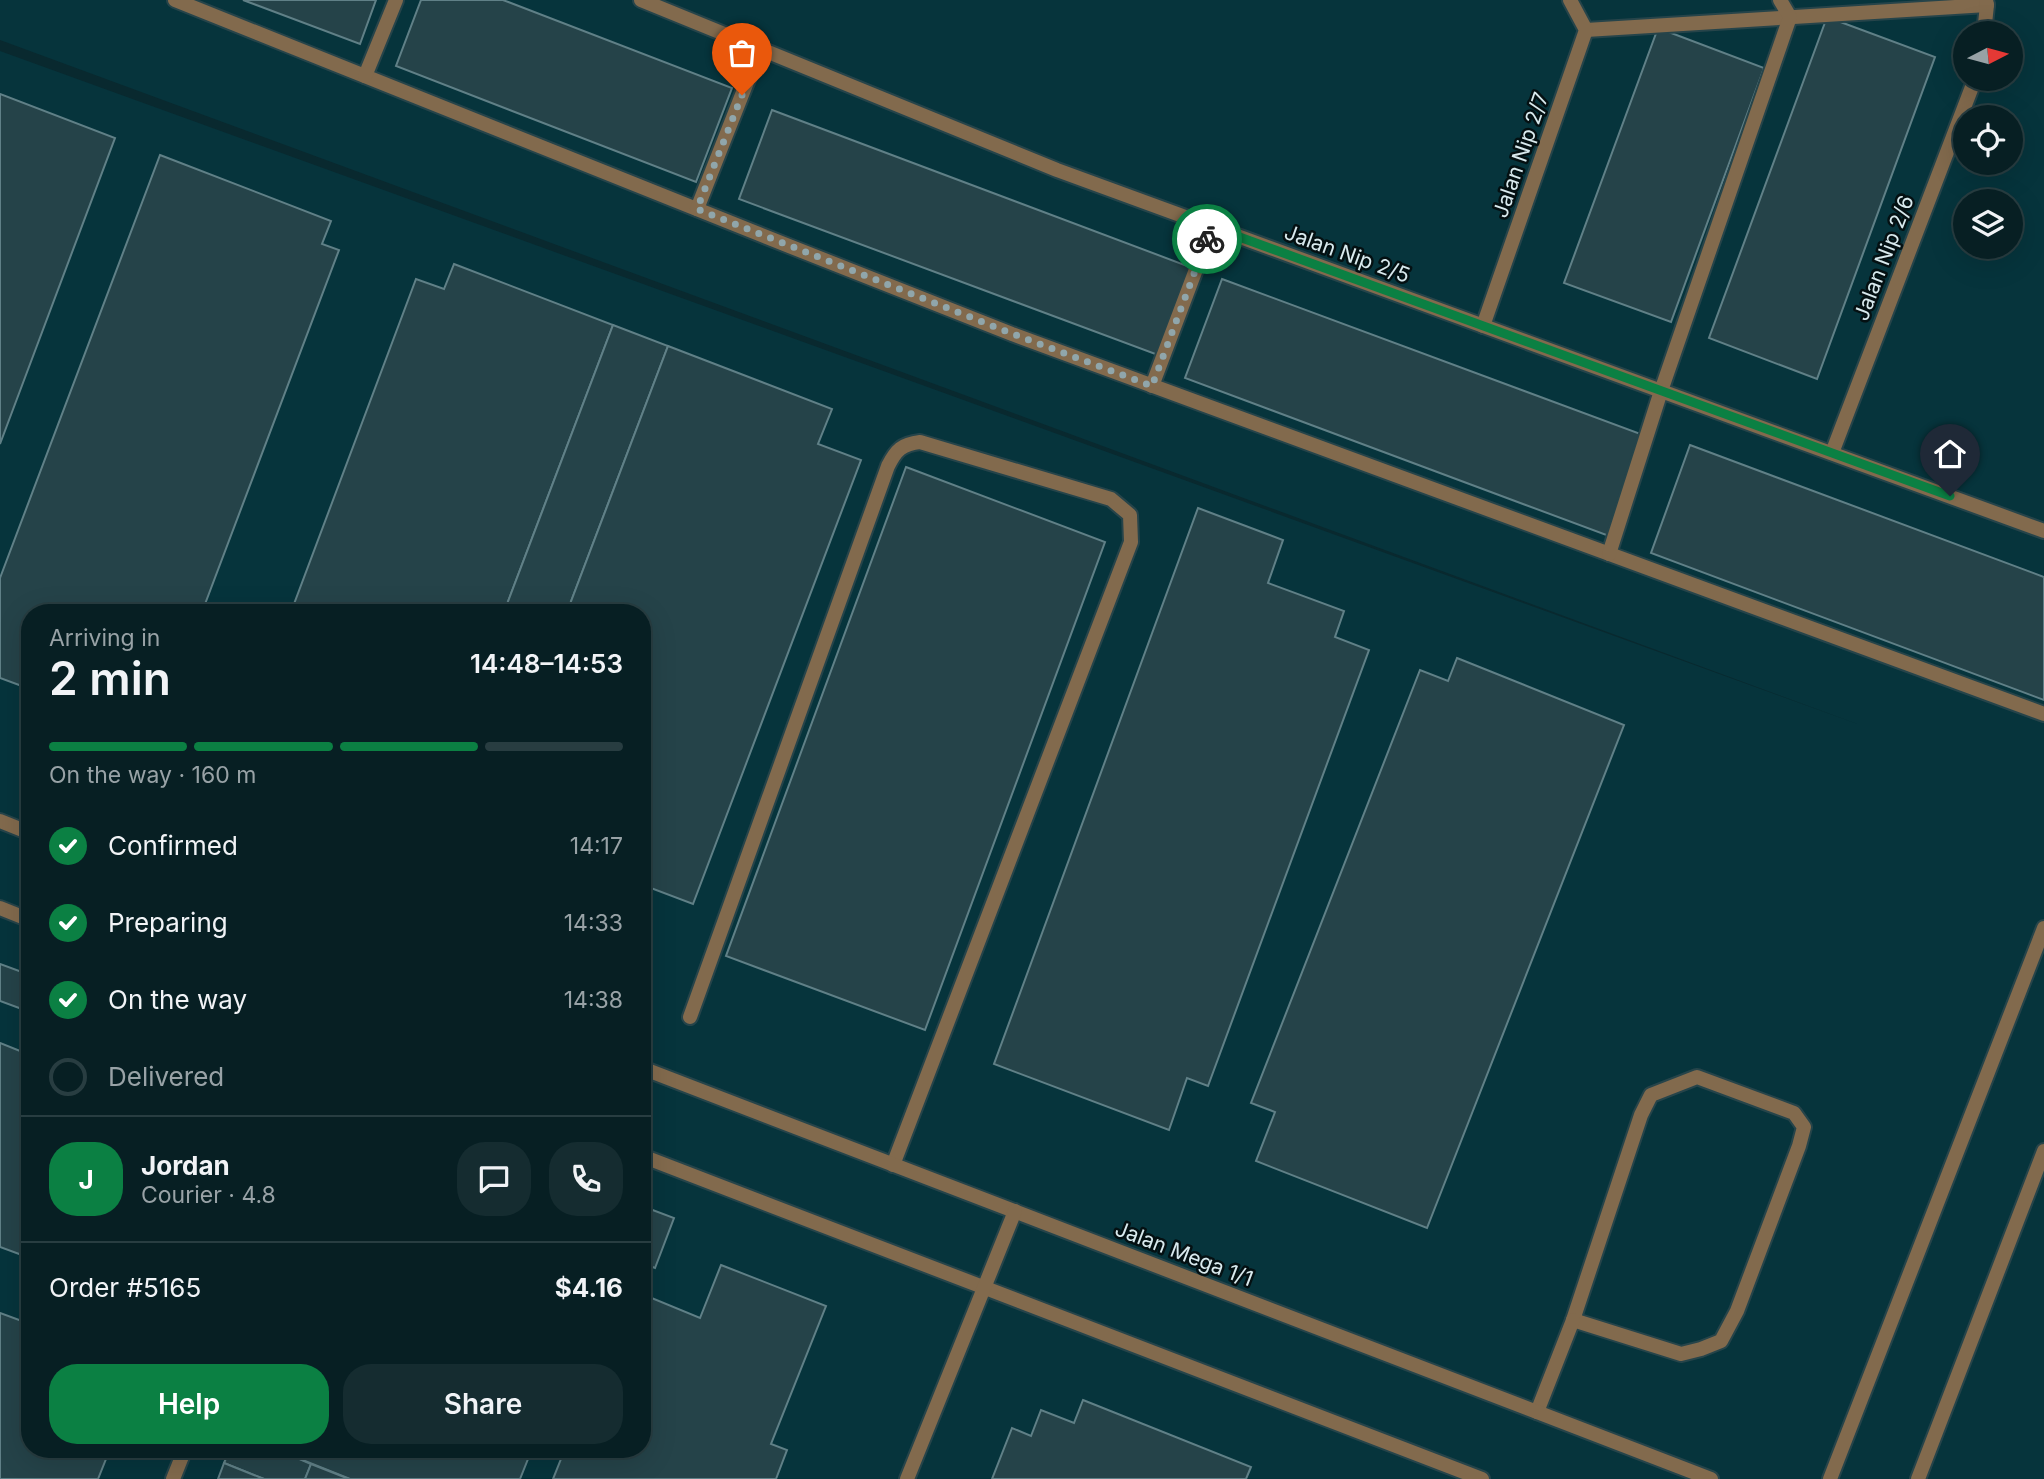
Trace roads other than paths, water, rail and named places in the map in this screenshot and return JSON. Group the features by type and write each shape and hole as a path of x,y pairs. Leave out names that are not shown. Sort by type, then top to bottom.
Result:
{"street":[{"path":"175,0 1013,334 2044,714"},
{"path":"365,76 396,0"},
{"name":"Jalan Nip 2/5","path":"641,0 1057,170 2044,531"},
{"path":"1570,0 1586,30 1986,3 1985,21"},
{"path":"1609,554 1661,391 1790,17 1780,0"},
{"name":"Jalan Nip 2/7","path":"1483,326 1586,30"},
{"path":"697,209 760,49"},
{"name":"Jalan Nip 2/6","path":"1832,453 1970,91"},
{"path":"1152,386 1212,227"},
{"path":"690,1017 894,454 907,444 920,442 1111,499 1130,515 1131,542 893,1165"},
{"path":"0,821 21,829"},
{"path":"0,908 21,916"},
{"path":"1830,1479 2044,928"},
{"name":"Jalan Mega 1/1","path":"651,1071 1711,1479"},
{"path":"1537,1412 1573,1320 1641,1115 1651,1095 1697,1077 1794,1113 1804,1127 1799,1146 1737,1311 1721,1341 1681,1354 1573,1320"},
{"path":"1918,1479 2044,1152"},
{"path":"651,1159 1482,1479"},
{"path":"907,1479 1015,1211"},
{"path":"173,1479 181,1458"}]}
